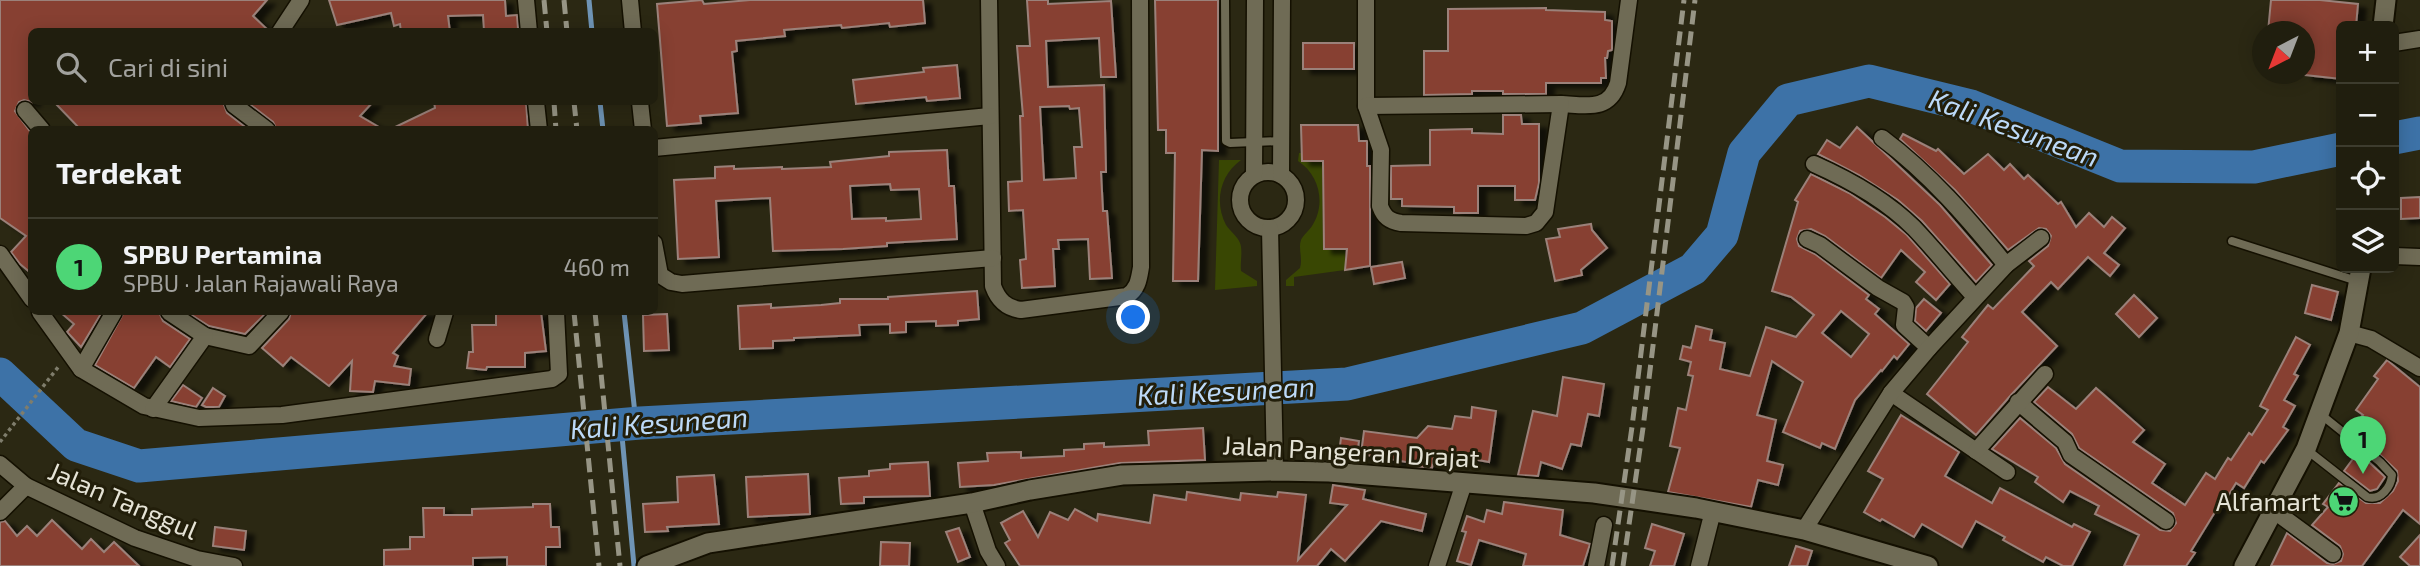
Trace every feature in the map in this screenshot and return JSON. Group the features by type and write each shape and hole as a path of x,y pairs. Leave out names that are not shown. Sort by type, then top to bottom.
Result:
{"street":[{"path":"283,28 301,0"},
{"path":"526,0 529,28"},
{"path":"630,0 633,28"},
{"path":"989,0 993,286 996,295 1013,309 1021,310 1119,298 1134,291 1139,281 1140,0"},
{"path":"1254,175 1255,0"},
{"path":"1281,175 1282,0"},
{"path":"1366,0 1366,106 1381,150 1380,206 1390,221 1526,226 1542,218 1561,104"},
{"path":"1366,106 1602,103 1614,95 1618,83 1629,0"},
{"path":"2384,21 2386,0"},
{"path":"2399,42 2420,40"},
{"path":"236,105 258,126"},
{"path":"536,105 539,126"},
{"path":"640,105 643,126"},
{"path":"25,110 39,126"},
{"path":"658,148 990,116"},
{"path":"1882,138 1931,178 2006,265"},
{"path":"1814,164 1860,186 1883,202 1913,228 1975,297"},
{"path":"1272,172 1291,182 1296,194 1296,206 1291,217 1282,225 1270,228 1252,223 1241,208 1242,189 1254,175 1272,172"},
{"path":"1270,228 1275,471"},
{"path":"1804,530 1891,393 1975,297 2006,265 2041,238"},
{"path":"1807,239 1821,245 1878,288 1903,302 1906,307 1904,325 1929,348"},
{"path":"0,254 28,293"},
{"path":"2399,256 2420,257"},
{"path":"658,270 660,275 671,282 682,284 993,258"},
{"path":"2244,566 2306,449 2349,333 2360,275"},
{"path":"42,315 81,369 114,390 153,409 199,418 282,415 552,379 559,374 556,315"},
{"path":"81,369 112,315"},
{"path":"174,315 205,336 249,346 278,315"},
{"path":"437,339 444,315"},
{"path":"2349,333 2371,339 2420,368"},
{"path":"153,409 205,336"},
{"path":"1976,451 2045,374"},
{"path":"1891,393 2007,472"},
{"path":"2018,402 2065,442 2071,455 2166,522"},
{"name":"Jalan Tanggul","path":"0,464 26,486 135,538 196,563 234,566"},
{"name":"Jalan Pangeran Drajat","path":"647,566 708,543 972,503 1030,490 1122,475 1275,471 1329,472 1594,493 1706,510 1804,530 1901,562 1928,566"},
{"path":"1437,566 1464,483"},
{"path":"0,512 26,486"},
{"path":"972,503 988,551 997,566"},
{"path":"1699,566 1706,510"},
{"path":"2273,510 2333,554"},
{"path":"1596,566 1604,525"}],"lane":[{"path":"1225,0 1226,138 1230,143 1281,141"},
{"path":"2232,241 2360,275"},
{"path":"2306,449 2367,496 2373,498 2382,495 2391,483 2392,475 2388,469 2319,413"}],"path":[{"path":"0,442 59,366"}],"green space":[{"path":"1299,153 1322,153 1323,249 1345,250 1345,270 1294,277 1294,286 1286,286 1286,280 1300,268 1301,240 1316,218 1320,200 1316,182 1298,161"},
{"path":"1219,160 1241,160 1224,181 1220,207 1226,225 1240,243 1241,271 1257,281 1257,286 1215,290"}],"building":[{"path":"0,0 267,0 253,16 266,28 28,28 28,101 19,102 15,111 28,129 28,271 11,252 26,236 0,218"},
{"path":"329,0 505,0 506,16 517,15 518,28 484,28 483,15 448,16 450,28 400,28 400,24 394,26 391,13 337,25"},
{"path":"702,0 704,4 750,0 923,0 925,23 890,27 889,23 784,30 785,36 736,41 737,51 732,52 738,113 700,116 701,123 667,126 657,4"},
{"path":"1027,0 1048,0 1048,4 1111,1 1116,77 1101,77 1099,38 1046,41 1048,87 1104,85 1106,172 1101,172 1112,278 1090,279 1088,239 1058,240 1059,249 1053,249 1055,286 1022,288 1020,260 1026,259 1023,210 1009,211 1008,182 1022,181 1020,116 1023,116 1017,46 1030,46","holes":["1069,106 1070,109 1079,108 1082,147 1074,147 1076,178 1044,180 1040,107"]},
{"path":"1155,0 1218,0 1218,151 1202,150 1198,281 1173,281 1175,153 1166,153 1166,130 1158,130"},
{"path":"2271,0 2320,0 2358,4 2356,21 2336,21 2336,78 2315,76 2315,21 2269,21"},
{"path":"1546,8 1605,12 1605,20 1612,21 1612,50 1608,51 1605,58 1606,78 1601,78 1601,83 1546,83 1546,94 1472,91 1472,94 1424,95 1424,51 1448,51 1448,9"},
{"path":"1303,43 1354,43 1354,69 1303,69"},
{"path":"957,65 960,98 927,101 926,97 856,104 853,80 924,72 923,68"},
{"path":"57,105 224,105 227,113 244,126 77,126"},
{"path":"251,105 370,105 360,116 377,126 275,126"},
{"path":"434,105 526,105 528,126 397,126 435,108"},
{"path":"1503,115 1521,115 1522,124 1539,124 1539,183 1535,200 1515,200 1515,186 1478,186 1478,213 1454,213 1454,207 1402,206 1402,199 1391,199 1391,166 1430,165 1430,130 1472,129 1472,133 1503,134"},
{"path":"1301,125 1358,125 1359,141 1367,141 1367,166 1370,166 1370,266 1345,270 1347,249 1324,249 1323,161 1302,161"},
{"path":"1857,127 1940,205 1992,265 1976,282 1922,221 1898,200 1859,175 1818,154 1827,140 1840,148"},
{"path":"1903,134 1936,151 1938,149 1964,174 1988,154 2004,170 2010,164 2024,179 2028,175 2058,204 2061,202 2076,227 2089,213 2104,227 2112,217 2125,228 2104,253 2119,265 2110,276 2088,257 2058,289 2051,282 2022,312 2057,346 1976,435 1927,394 1968,342 1962,337 1988,305 1993,309 2034,266 2029,261 2048,246 2051,236 2046,229 2039,228 2008,250 1955,190 1900,139"},
{"path":"947,150 949,186 954,186 957,239 887,243 887,246 843,249 773,251 770,198 716,201 719,257 678,259 674,180 715,178 715,167 831,167 830,162 889,156 889,152","holes":["890,184 891,190 919,189 921,219 852,219 850,186"]},
{"path":"1811,174 1849,193 1907,235 1950,284 1936,300 1916,282 1925,272 1901,250 1881,278 1825,236 1811,229 1800,231 1797,239 1799,246 1815,254 1869,295 1866,299 1879,309 1875,314 1909,344 1897,359 1894,356 1855,400 1835,449 1822,443 1820,448 1783,432 1803,382 1772,361 1757,415 1776,420 1767,461 1783,465 1778,485 1758,480 1751,507 1668,492 1680,448 1670,446 1678,408 1686,410 1693,376 1688,375 1691,362 1680,359 1683,346 1691,348 1696,326 1712,330 1710,340 1725,343 1720,369 1750,376 1766,327 1796,337 1814,315 1791,297 1772,291 1798,202 1795,200","holes":["1841,311 1869,334 1851,357 1822,333"]},
{"path":"2420,197 2420,218 2401,219 2401,198"},
{"path":"1591,224 1592,230 1607,248 1581,270 1582,275 1555,281 1546,239 1560,237 1558,229"},
{"path":"1402,262 1405,278 1374,284 1371,267"},
{"path":"2312,285 2338,292 2331,320 2305,313"},
{"path":"977,291 979,319 958,321 958,325 936,326 936,321 906,322 906,332 890,333 890,324 859,325 860,335 794,338 773,341 773,348 740,349 738,306 771,304 771,308 821,305 840,303 840,299 888,299"},
{"path":"2134,295 2157,318 2139,337 2116,314"},
{"path":"1924,299 1941,313 1926,331 1915,321 1916,308"},
{"path":"667,314 669,350 644,351 643,315"},
{"path":"64,315 100,315 81,347 67,332 74,324"},
{"path":"122,315 160,315 163,321 190,339 170,367 156,357 134,388 95,365"},
{"path":"192,315 264,315 245,334 209,326"},
{"path":"290,315 425,315 393,353 398,356 394,366 411,369 409,385 375,381 373,392 350,391 352,361 329,386 291,357 283,366 262,348"},
{"path":"496,315 541,315 546,351 525,353 525,367 487,367 486,370 467,368 469,352 473,352 472,325 496,325"},
{"path":"2296,337 2310,345 2294,374 2298,376 2284,400 2295,406 2283,427 2288,430 2264,463 2261,461 2244,488 2236,483 2225,501 2223,499 2191,551 2195,553 2186,566 2124,566 2139,535 2095,514 2099,506 2070,491 2063,502 2035,482 2038,477 1992,449 2020,418 2056,448 2065,464 2160,530 2170,531 2176,523 2173,513 2079,448 2072,434 2034,402 2048,387 2076,409 2096,388 2144,430 2133,442 2165,464 2152,483 2185,505 2206,473 2215,479 2249,433 2252,435 2268,410 2260,406"},
{"path":"2387,360 2420,387 2420,524 2403,510 2362,566 2271,566 2287,533 2327,563 2341,561 2343,554 2340,546 2312,525 2328,507 2323,504 2339,483 2366,503 2380,503 2393,491 2398,481 2397,471 2352,428 2363,415 2356,410 2378,379 2374,376"},
{"path":"1563,377 1604,384 1599,416 1588,414 1581,446 1571,444 1562,469 1541,462 1538,476 1518,475 1533,411 1557,416"},
{"path":"183,385 202,398 196,407 171,401"},
{"path":"213,388 225,396 219,407 202,405"},
{"path":"1472,407 1496,411 1489,462 1435,452 1432,468 1411,466 1412,463 1361,454 1364,431 1417,438 1428,426 1452,429 1455,416 1471,418"},
{"path":"1901,415 1959,452 1945,476 1992,503 2000,488 2072,527 2074,524 2090,532 2072,566 2063,566 2046,557 2043,562 2003,540 2005,537 1976,521 1962,547 1922,524 1914,537 1864,512 1883,479 1868,471"},
{"path":"1203,428 1205,460 1120,463 994,485 960,487 958,463 988,461 987,453 1021,452 1021,458 1064,456 1064,450 1084,449 1084,444 1104,443 1104,447 1149,445 1148,431"},
{"path":"1341,438 1359,441 1357,456 1339,453"},
{"path":"2358,452 2385,477 2377,489 2370,491 2344,471"},
{"path":"928,462 930,496 864,497 864,503 841,504 839,478 869,476 869,471 890,469 890,464"},
{"path":"808,474 810,514 748,517 746,477"},
{"path":"714,475 719,524 667,527 668,531 645,532 643,504 678,502 677,477"},
{"path":"1333,485 1365,490 1363,499 1426,514 1422,531 1381,521 1345,561 1331,549 1317,566 1020,566 1005,543 1010,540 1001,523 1023,511 1038,537 1050,512 1068,520 1075,509 1097,521 1098,514 1150,523 1154,495 1186,500 1187,492 1240,500 1241,493 1277,497 1278,492 1306,495 1298,560 1347,505 1330,503"},
{"path":"1504,502 1563,510 1560,535 1590,544 1583,566 1523,566 1526,554 1479,540 1471,565 1457,561 1466,532 1462,531 1467,516 1484,522 1487,510 1502,514"},
{"path":"533,504 550,504 551,527 559,527 560,547 546,547 546,566 507,566 507,557 473,558 473,566 384,566 384,550 410,549 410,537 424,537 423,508 444,508 444,515 472,515 472,509 533,507"},
{"path":"52,520 82,549 91,539 104,552 114,542 139,566 0,566 0,522 5,521 17,536 27,526 37,536"},
{"path":"1652,524 1684,534 1674,566 1650,566 1655,551 1645,548"},
{"path":"215,527 246,531 244,550 213,546"},
{"path":"959,528 970,557 958,562 946,532"},
{"path":"2420,535 2420,566 2410,566 2400,557"},
{"path":"881,542 910,543 909,566 880,566"},
{"path":"1796,546 1812,551 1807,566 1789,566"}],"waterway":[{"path":"589,0 592,28"},
{"name":"Kali Kesunean","path":"0,374 76,445 139,466 640,423 1347,384 1582,328 1693,269 1722,235 1744,153 1788,100 1869,81 1971,106 2120,166 2254,167 2336,150"},
{"path":"600,105 603,126"},
{"name":"Kali Kesunean","path":"2399,137 2420,133"},
{"path":"624,315 636,423"},
{"path":"621,425 634,566"}],"railway":[{"path":"544,0 547,28"},
{"path":"564,0 567,28"},
{"path":"1612,566 1632,427 1684,0"},
{"path":"1623,566 1643,428 1695,0"},
{"path":"554,105 556,126"},
{"path":"574,105 577,126"},
{"path":"574,315 599,566"},
{"path":"595,315 620,566"}],"place":[{"name":"SPBU Pertamina","path":"2363,474"},
{"name":"Alfamart","path":"2344,502"}]}
